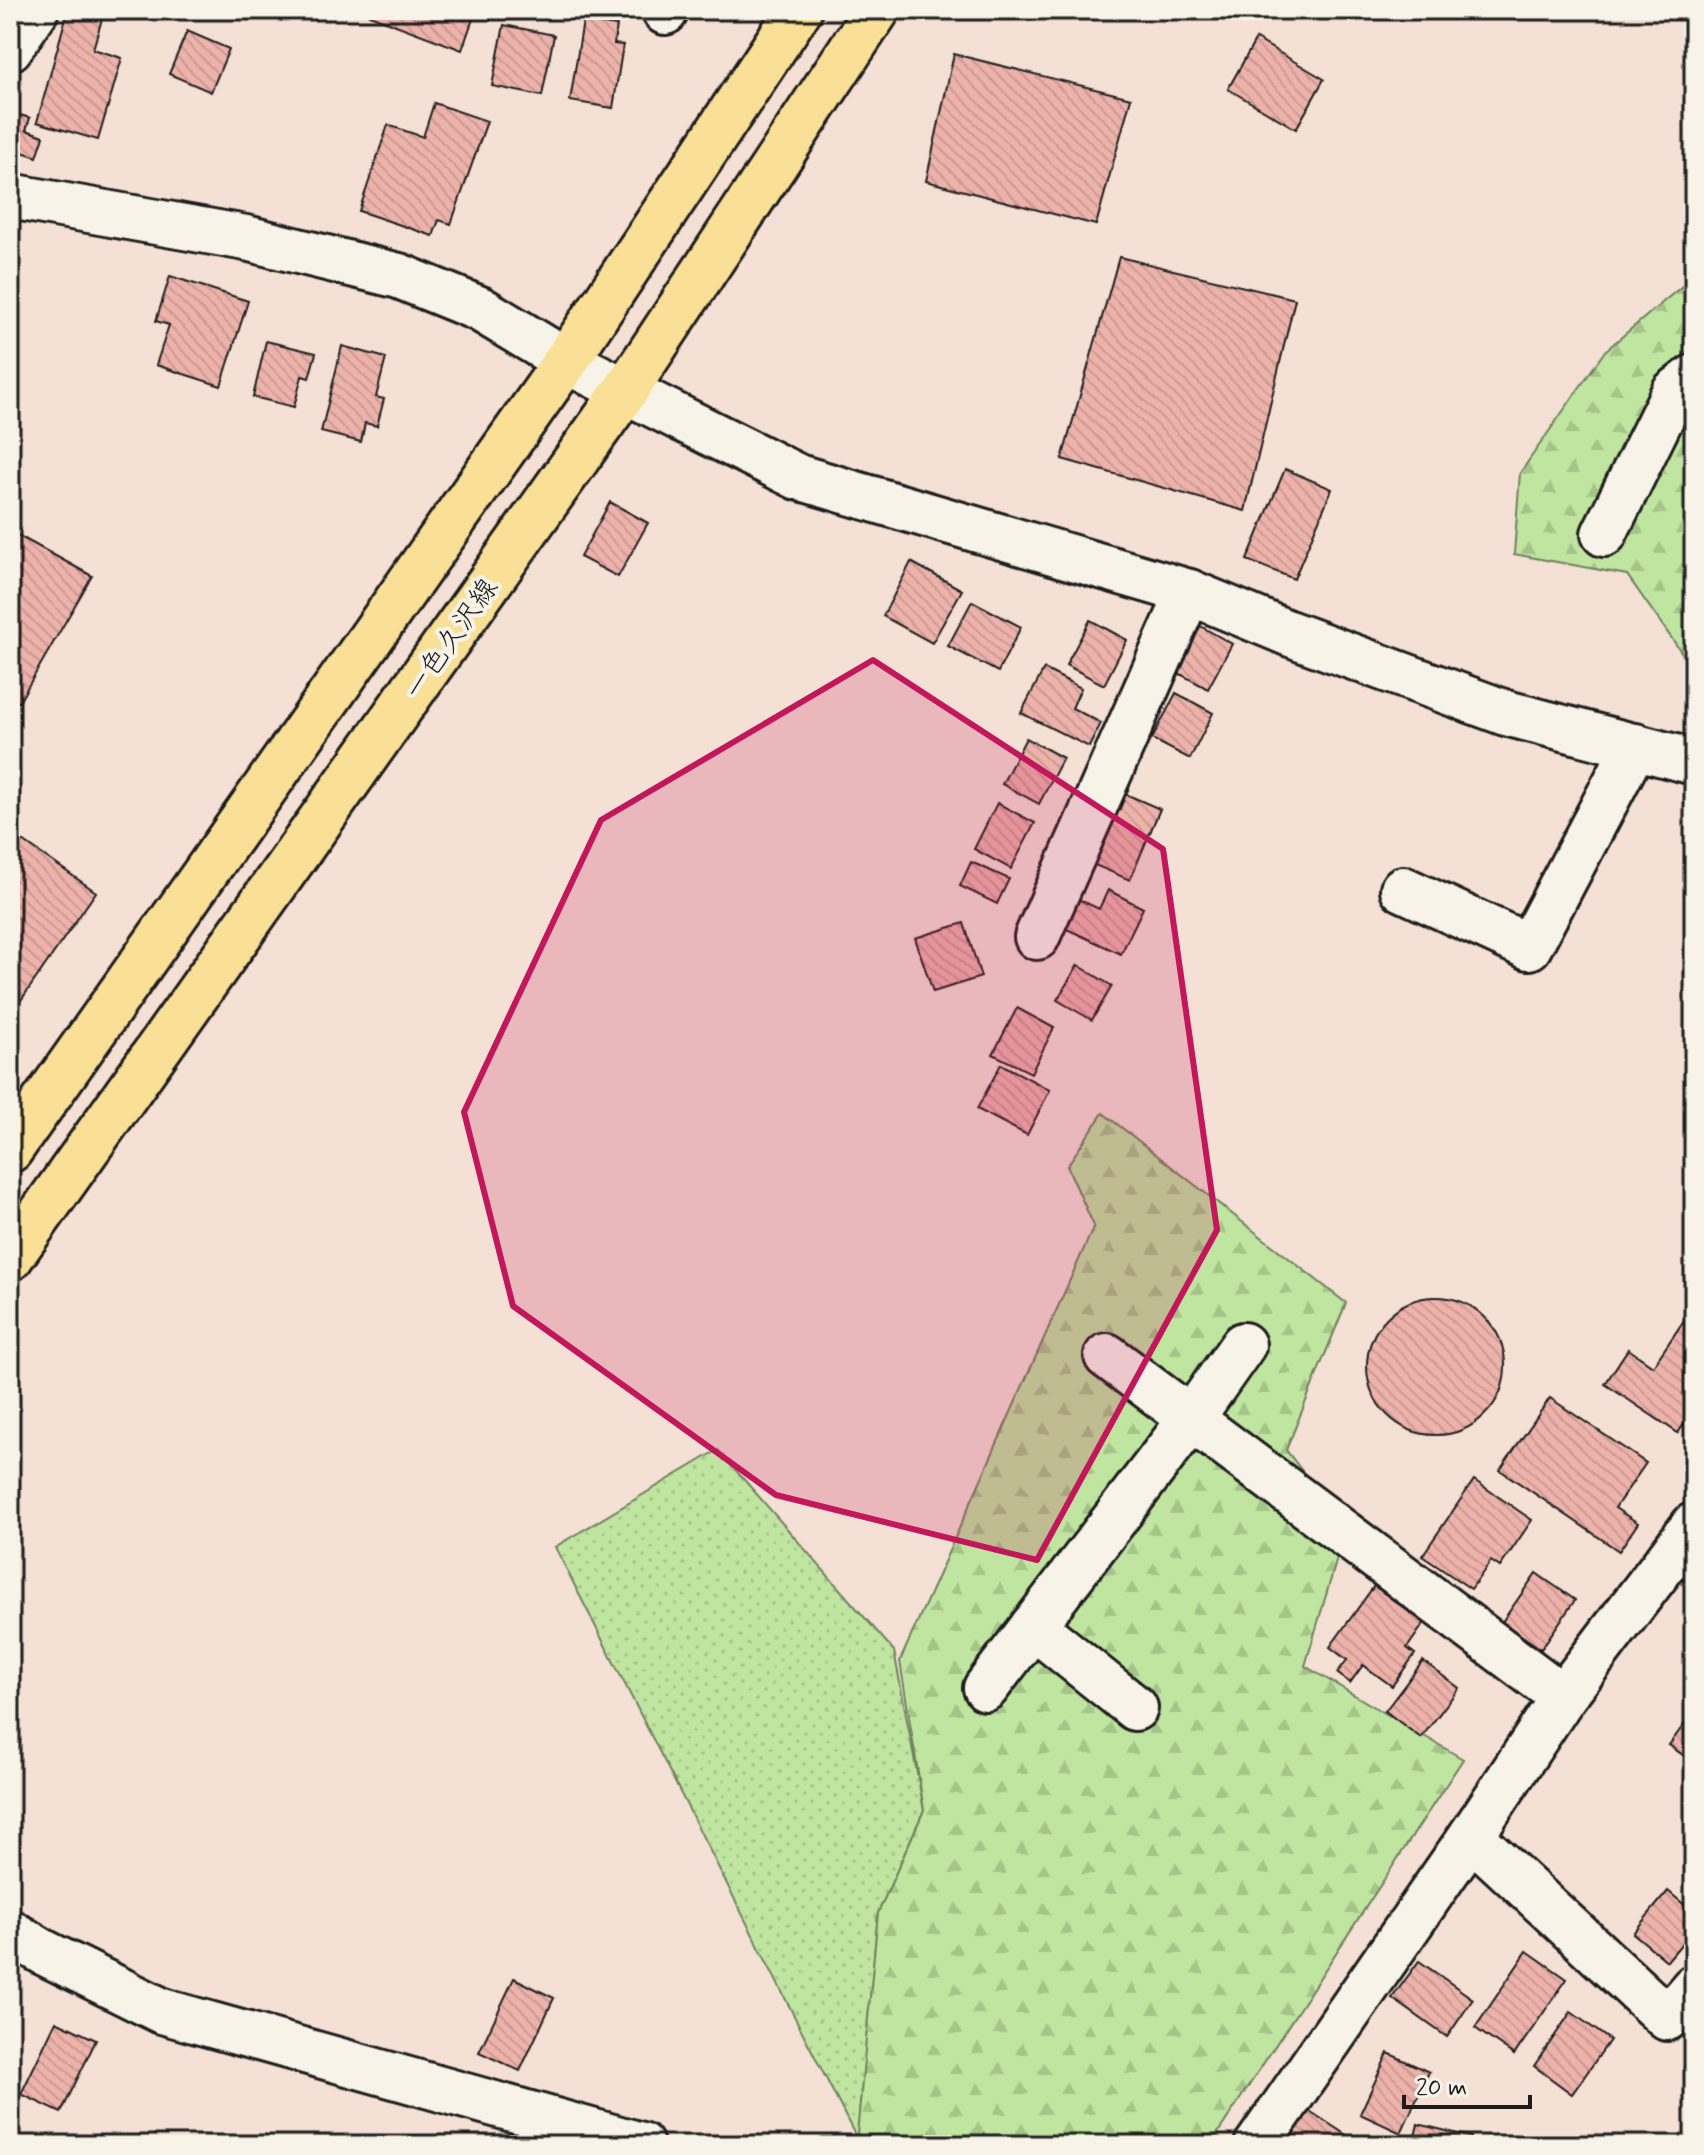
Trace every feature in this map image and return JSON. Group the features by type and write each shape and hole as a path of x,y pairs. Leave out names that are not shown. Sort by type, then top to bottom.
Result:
{"main road":[{"path":"10,1150 566,361 799,10"},
{"name":"一色久沢線","path":"10,1258 625,391 877,10"}],"street":[{"path":"10,48 36,10"},
{"path":"10,196 246,238 399,276 480,309 566,361 798,477 1189,592 1288,633 1506,713 1694,762"},
{"path":"1604,534 1674,392 1694,377"},
{"path":"1037,937 1189,592"},
{"path":"1403,889 1529,947 1635,746"},
{"path":"986,1688 1191,1419 1243,1345"},
{"path":"1107,1356 1563,1697"},
{"path":"1257,2145 1471,1836 1563,1697 1694,1525"},
{"path":"1033,1626 1135,1708"},
{"path":"1471,1836 1685,2016"},
{"path":"10,1932 45,1953 162,2011 641,2145"}],"highlighted area":[{"path":"873,660 1163,849 1217,1230 1037,1560 776,1495 513,1306 464,1112 601,820"}],"green space":[{"path":"1694,276 1694,670 1627,575 1514,554 1520,473 1605,351"},
{"path":"1103,1113 1346,1303 1286,1450 1346,1528 1305,1666 1463,1759 1210,2145 856,2145 878,1913 924,1810 900,1661 1094,1226 1067,1166"},
{"path":"718,1450 894,1651 924,1810 878,1913 857,2139 555,1547"}],"building":[{"path":"68,10 102,19 93,49 122,58 98,140 37,122"},
{"path":"371,10 476,10 462,50 369,15"},
{"path":"583,21 617,26 614,44 623,45 613,108 570,101"},
{"path":"504,25 554,35 542,96 492,86"},
{"path":"187,31 229,49 211,92 169,74"},
{"path":"1256,39 1324,79 1296,129 1228,89"},
{"path":"954,54 1131,98 1096,225 926,181"},
{"path":"434,103 487,121 451,224 439,220 433,236 359,211 388,125 423,137"},
{"path":"10,112 30,118 26,130 44,136 37,157 10,148"},
{"path":"1119,257 1295,299 1245,511 1062,459"},
{"path":"170,276 248,301 221,386 156,365 169,325 156,321"},
{"path":"266,341 316,353 309,378 302,376 294,407 253,397"},
{"path":"342,346 386,358 376,397 384,399 377,426 365,423 361,442 321,432"},
{"path":"1285,469 1332,489 1294,579 1247,560"},
{"path":"610,502 648,523 618,577 580,557"},
{"path":"10,531 92,576 19,702 10,697"},
{"path":"911,562 962,590 932,643 883,616"},
{"path":"972,601 1021,627 998,672 948,646"},
{"path":"1090,620 1127,640 1104,685 1066,665"},
{"path":"1195,623 1232,644 1208,689 1171,669"},
{"path":"1044,669 1081,688 1072,708 1101,723 1089,747 1021,713"},
{"path":"1176,693 1213,713 1190,759 1152,739"},
{"path":"1026,738 1063,758 1039,804 1002,784"},
{"path":"1121,792 1160,809 1130,880 1090,863"},
{"path":"997,803 1035,823 1011,869 974,849"},
{"path":"10,832 96,892 10,1016"},
{"path":"971,862 1009,879 997,904 960,886"},
{"path":"1108,890 1143,908 1121,954 1060,926 1074,897 1099,909"},
{"path":"964,923 981,977 933,992 915,938"},
{"path":"1078,965 1112,986 1092,1020 1057,1000"},
{"path":"1017,1008 1054,1028 1031,1073 993,1054"},
{"path":"1001,1064 1050,1090 1027,1135 977,1109"},
{"path":"1436,1297 1462,1302 1485,1317 1500,1340 1505,1366 1500,1392 1485,1415 1462,1430 1436,1435 1410,1430 1387,1415 1372,1392 1367,1366 1372,1340 1387,1317 1410,1302"},
{"path":"1689,1313 1694,1317 1694,1409 1678,1433 1605,1384 1628,1349 1653,1366"},
{"path":"1550,1398 1646,1463 1615,1508 1638,1523 1619,1551 1500,1470"},
{"path":"1474,1480 1532,1520 1500,1567 1491,1561 1471,1589 1422,1556"},
{"path":"1536,1573 1575,1600 1541,1649 1502,1622"},
{"path":"1374,1586 1425,1622 1407,1648 1415,1654 1392,1686 1363,1665 1350,1683 1337,1673 1347,1660 1330,1647"},
{"path":"1423,1661 1459,1688 1421,1738 1385,1711"},
{"path":"1694,1711 1694,1763 1669,1745"},
{"path":"1668,1891 1694,1913 1694,1929 1667,1961 1633,1933"},
{"path":"1527,1951 1567,1979 1514,2055 1475,2028"},
{"path":"1419,1961 1473,1999 1447,2037 1392,1998"},
{"path":"514,1978 554,1998 520,2071 479,2052"},
{"path":"1571,2012 1610,2040 1572,2094 1534,2066"},
{"path":"56,2021 96,2040 61,2113 21,2094"},
{"path":"1388,2053 1429,2072 1401,2133 1360,2114"},
{"path":"1308,2110 1354,2140 1351,2145 1285,2145"},
{"path":"1418,2124 1471,2137 1469,2145 1413,2145"},
{"path":"1593,2136 1608,2145 1588,2145"}]}
